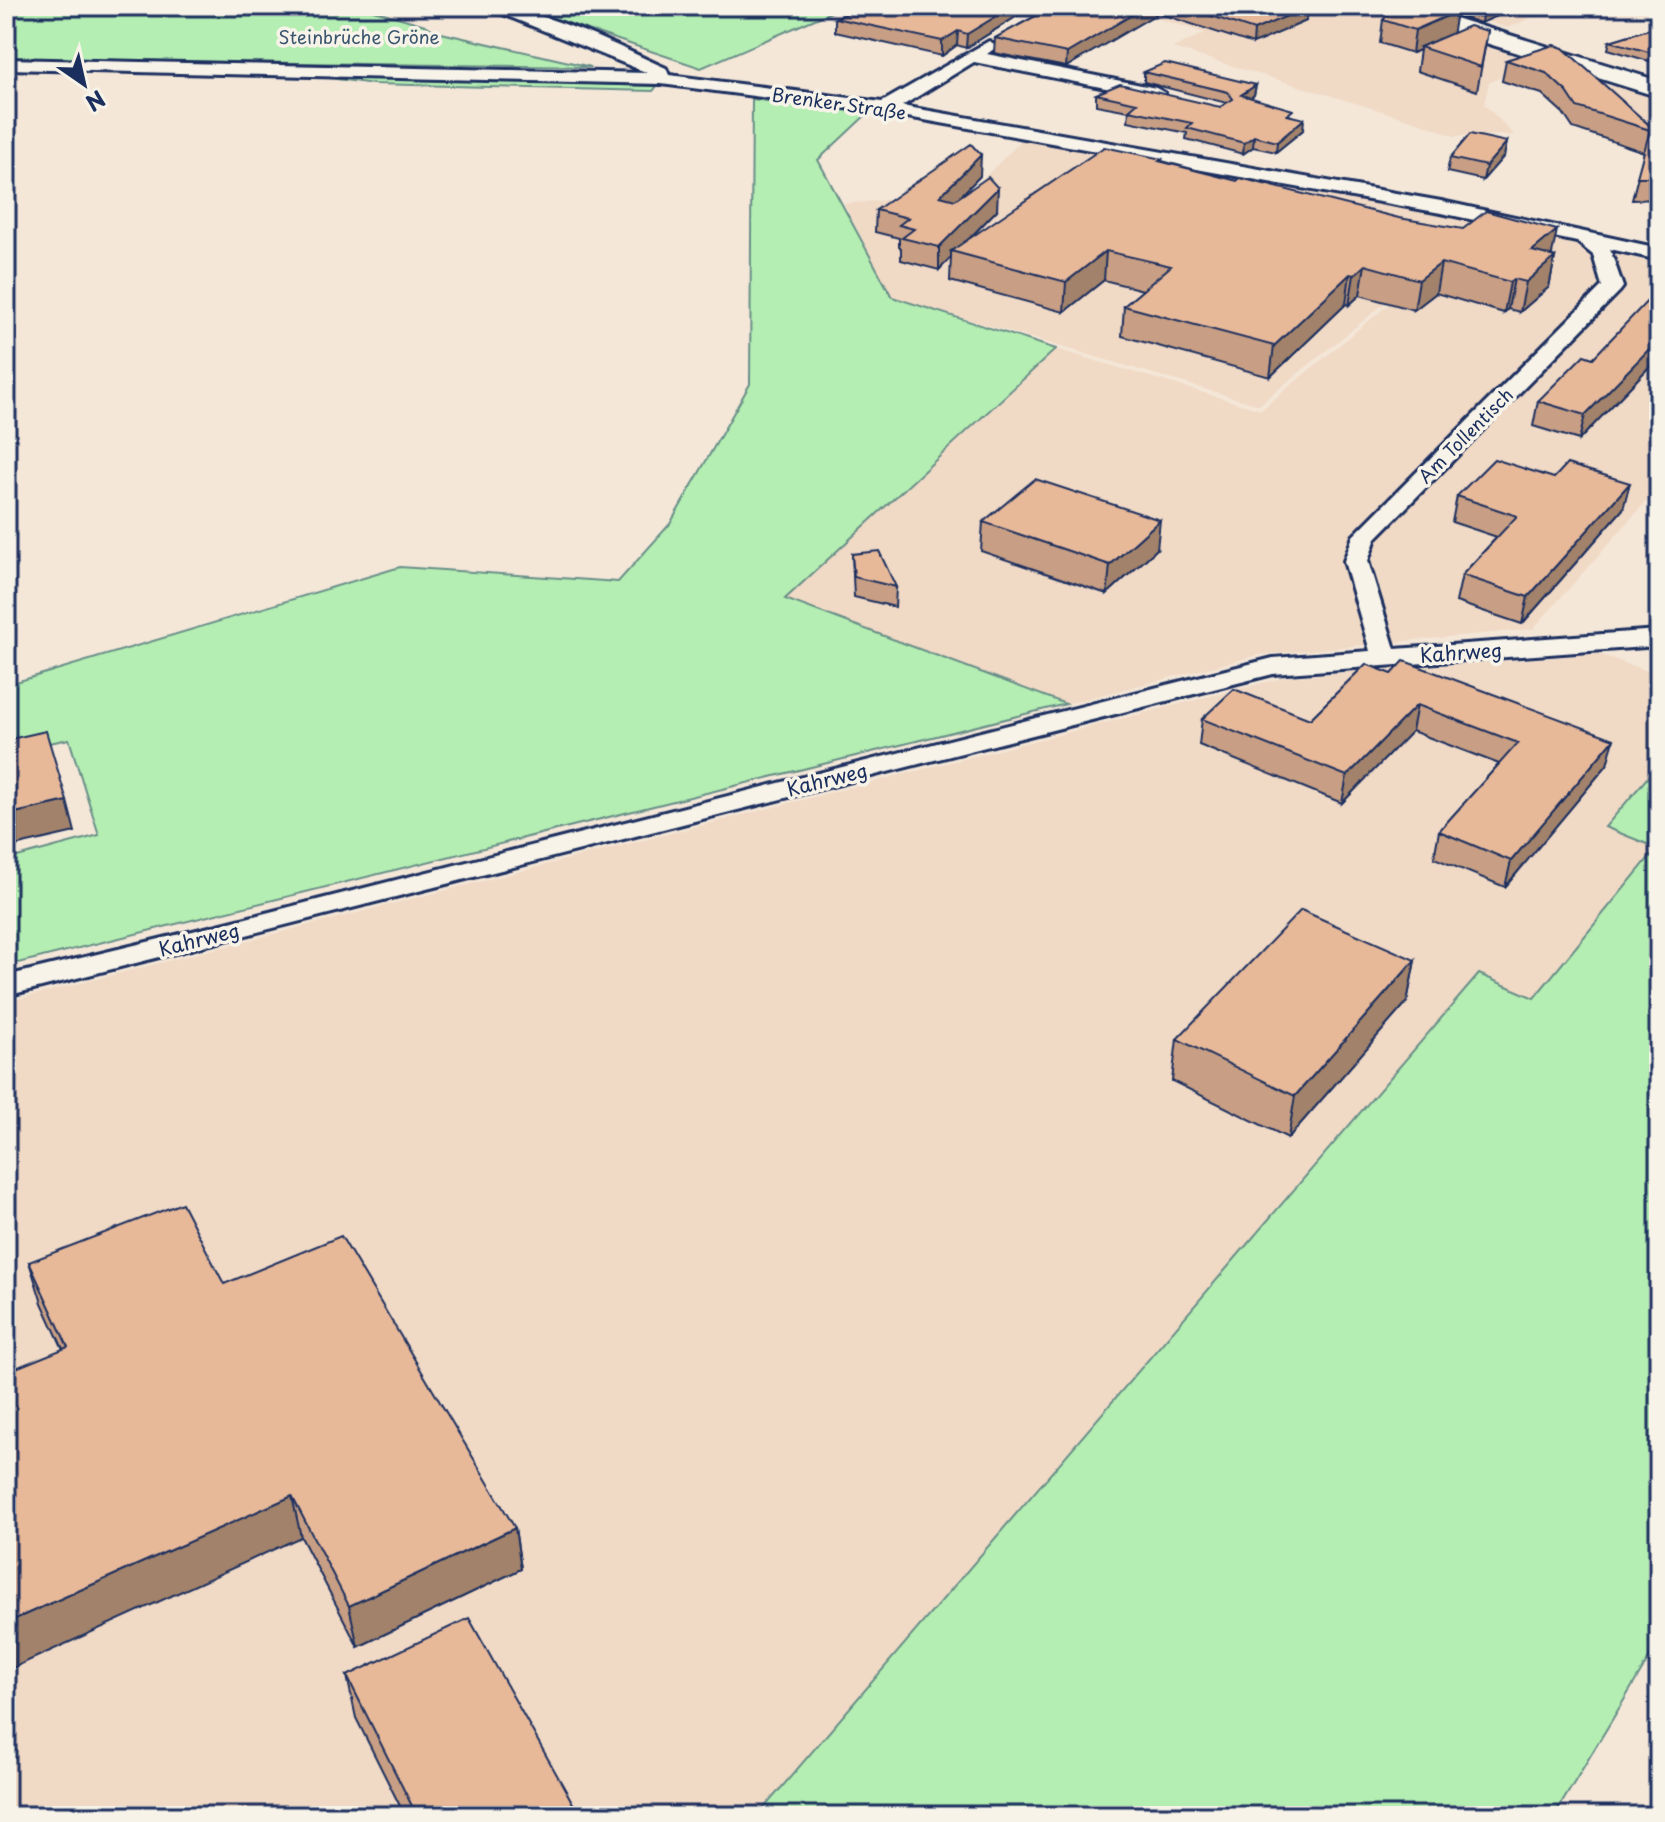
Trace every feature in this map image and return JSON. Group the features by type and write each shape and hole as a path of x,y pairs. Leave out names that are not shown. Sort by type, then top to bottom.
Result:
{"main road":[{"path":"1391,6 1659,89"}],"street":[{"path":"491,6 640,62 660,72 661,79"},
{"path":"885,108 1008,34"},
{"path":"973,57 1177,98"},
{"name":"Brenker Straße","path":"6,64 661,79 885,108 1425,204 1659,254"},
{"name":"Am Tollentisch","path":"1385,658 1356,561 1365,536 1613,287 1602,253 1583,237"},
{"name":"Kahrweg","path":"6,986 1273,666 1659,638"}],"shaded area":[{"path":"1118,6 1359,6 1530,61 1489,83 1484,104 1514,135 1454,136 1421,123 1173,48 1205,33"},
{"path":"1436,6 1557,6 1508,28"},
{"path":"1615,85 1659,99 1659,137 1608,87"},
{"path":"1024,138 1485,222 1259,405 892,297 844,204 970,192"},
{"path":"1488,222 1659,264 1659,487 1533,629 1259,655 1066,704 785,599 1056,349 1261,410"},
{"path":"1599,654 1659,675 1659,764 1606,826 1658,848 1534,998 1479,975 757,1816 6,1816 6,1002 1286,677"}],"green space":[{"name":"Steinbrüche Gröne","path":"6,6 379,6 373,10 425,25 437,32 591,67 14,59 6,56"},
{"path":"517,6 845,6 701,68"},
{"path":"329,78 657,86 653,91 374,84"},
{"path":"752,99 868,113 818,160 892,297 1056,349 785,599 1066,704 6,966 6,860 99,835 69,739 6,752 6,685 400,567 618,582 670,524 750,384"},
{"path":"1659,764 1659,1642 1554,1816 757,1816 1479,974 1534,998 1657,848 1605,827"}],"building":[{"path":"867,6 1013,6 967,34 958,31 942,41 835,18"},
{"path":"1054,6 1147,6 1067,53 995,38"},
{"path":"1181,6 1304,6 1308,7 1254,30"},
{"path":"1395,6 1435,6 1456,12 1415,30 1383,20"},
{"path":"1469,26 1488,31 1481,67 1420,47"},
{"path":"1659,26 1659,55 1610,41"},
{"path":"1554,45 1563,48 1657,132 1651,131 1659,141 1659,177 1637,177 1650,130 1577,107 1567,92 1546,73 1506,60"},
{"path":"1165,63 1256,85 1241,95 1293,110 1287,115 1304,119 1277,142 1254,136 1244,143 1187,128 1192,123 1129,110 1137,103 1096,94 1120,84 1220,107 1233,99 1228,92 1144,72"},
{"path":"1470,134 1507,142 1486,166 1450,158"},
{"path":"971,144 981,155 940,196 955,200 988,177 998,188 939,247 902,238 914,229 899,225 908,218 876,210"},
{"path":"1104,147 1162,159 1159,161 1237,181 1240,178 1399,218 1463,229 1486,211 1557,230 1532,251 1555,257 1526,282 1514,279 1510,282 1441,263 1419,280 1365,265 1354,275 1350,274 1274,346 1124,306 1171,266 1106,251 1066,282 951,251"},
{"path":"1651,297 1656,303 1659,301 1659,339 1585,415 1538,401 1584,355 1593,358"},
{"path":"1494,459 1554,478 1567,464 1630,483 1528,597 1462,575 1517,516 1457,496"},
{"path":"1035,479 1160,520 1110,565 983,522"},
{"path":"879,551 896,587 854,577 852,554"},
{"path":"1404,661 1614,739 1511,861 1439,831 1518,743 1417,705 1347,776 1202,719 1234,689 1310,719 1366,664 1392,674"},
{"path":"46,731 67,801 6,815 6,740"},
{"path":"1301,910 1415,960 1295,1096 1177,1039"},
{"path":"182,1203 224,1284 341,1236 515,1528 349,1606 292,1496 6,1623 6,1372 68,1347 29,1262"},
{"path":"469,1618 580,1816 417,1816 347,1676"}]}
